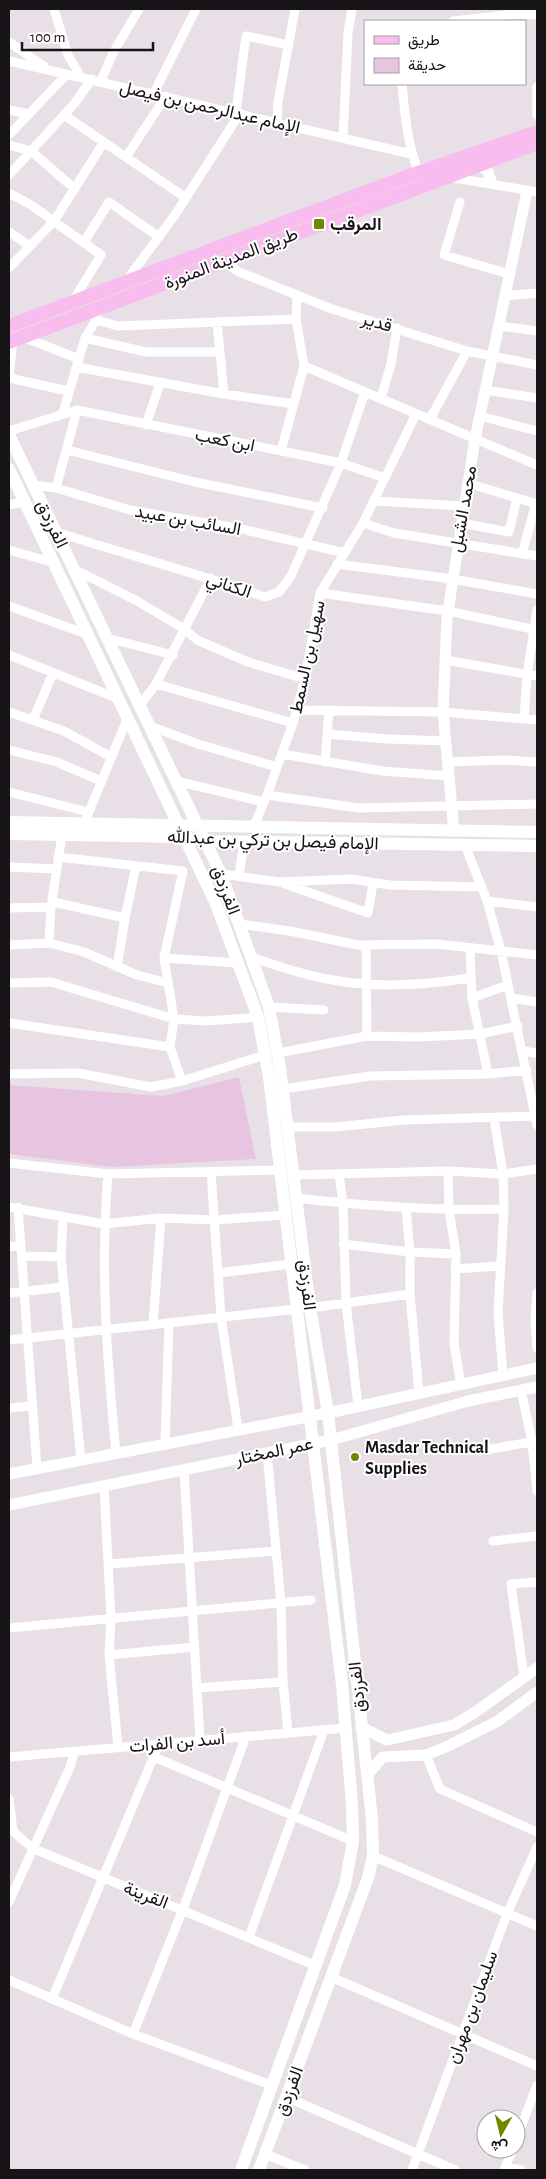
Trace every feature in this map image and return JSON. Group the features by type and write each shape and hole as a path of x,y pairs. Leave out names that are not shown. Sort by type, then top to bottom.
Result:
{"main road":[{"name":"طريق المدينة المنورة","path":"9,326 419,173 537,132"},
{"name":"طريق المدينة المنورة","path":"15,339 95,315 224,262 537,142"},
{"name":"الفرزدق","path":"9,433 221,874 269,1007 278,1053 310,1308 328,1413 372,1819 373,1856 368,1878 259,2170"},
{"name":"الفرزدق","path":"9,469 216,904 258,1017 280,1170 346,1728 353,1841 345,1885 314,1965 241,2170"},
{"name":"الإمام فيصل بن تركي بن عبدالله","path":"9,822 86,818 182,832 205,841 537,846"},
{"name":"الإمام فيصل بن تركي بن عبدالله","path":"9,834 62,835 182,832 198,827 537,832"}],"street":[{"path":"54,9 68,55 81,77"},
{"path":"9,175 97,80 139,9"},
{"path":"154,93 196,9"},
{"path":"277,122 278,102 295,9"},
{"path":"343,138 348,32 352,9"},
{"path":"468,18 470,9"},
{"path":"458,20 515,12 537,15"},
{"path":"125,282 186,198 238,113 246,36 289,45"},
{"path":"9,42 49,70"},
{"name":"الإمام عبدالرحمن بن فيصل","path":"9,62 154,93 411,154"},
{"path":"9,135 67,74"},
{"path":"402,85 406,130 411,154 419,173"},
{"path":"537,87 537,115"},
{"path":"126,157 166,96"},
{"path":"9,110 28,114"},
{"path":"64,115 186,198"},
{"path":"9,268 54,221 104,142"},
{"path":"9,145 32,151 74,189"},
{"path":"479,165 487,170 492,183"},
{"path":"446,177 481,184 492,183 532,192"},
{"name":"محمد الشبل","path":"454,831 443,712 448,611 460,523 475,439 492,355 500,326 509,274 532,192"},
{"path":"9,193 54,221 101,255 72,301"},
{"path":"84,242 110,202 159,237"},
{"path":"460,202 444,256 509,274"},
{"path":"9,232 30,246"},
{"name":"قدير","path":"224,262 239,272 332,309 467,351 537,365"},
{"path":"504,296 537,294"},
{"path":"281,451 304,366 296,319 297,295"},
{"path":"63,413 85,338 95,315 118,326 296,319"},
{"path":"217,322 224,394"},
{"path":"500,326 537,331"},
{"path":"380,398 391,364 397,328"},
{"path":"85,338 146,352 220,352"},
{"path":"68,391 9,378 15,339 77,363 160,383 294,404"},
{"path":"430,419 467,351"},
{"path":"304,366 537,465"},
{"path":"146,425 160,383"},
{"path":"485,390 537,398"},
{"name":"الكناني","path":"56,532 151,562 211,578 265,597 278,592 291,576 304,543 323,508 341,463 365,392"},
{"path":"56,488 77,410"},
{"name":"ابن كعب","path":"9,433 63,413 77,410 341,463 385,478"},
{"name":"سهيل بن السمط","path":"253,828 266,799 282,754 305,679 320,593 363,523 416,414"},
{"path":"480,416 537,431"},
{"path":"67,450 195,482 323,508"},
{"path":"467,483 536,504 522,554"},
{"name":"السائب بن عبيد","path":"33,485 56,488 130,510 237,528 344,553"},
{"path":"460,523 509,532 518,498"},
{"path":"374,501 464,506"},
{"path":"9,505 24,502"},
{"path":"363,523 394,533 457,545 537,556"},
{"path":"9,550 55,563"},
{"path":"337,564 452,579 537,594"},
{"path":"74,569 137,601 186,630 197,640 248,662 305,679"},
{"path":"140,705 156,684 173,655 211,578"},
{"path":"320,593 448,611 535,630"},
{"path":"9,606 89,635"},
{"path":"524,719 526,675 537,610"},
{"path":"107,638 173,655"},
{"path":"9,655 119,699"},
{"path":"445,660 537,676"},
{"path":"33,720 52,673"},
{"path":"156,684 292,723"},
{"path":"296,710 443,712 537,720"},
{"path":"325,762 329,710"},
{"path":"9,712 64,731 111,757"},
{"path":"9,792 86,818 128,717"},
{"path":"150,726 198,744 277,767"},
{"path":"327,734 446,741"},
{"path":"9,750 57,762 101,781"},
{"path":"282,754 382,771 449,776"},
{"path":"448,762 505,760 537,762"},
{"path":"176,781 266,799 359,808 452,808 537,804"},
{"path":"49,943 52,905 62,835"},
{"path":"239,876 244,842"},
{"path":"288,1127 336,1127 404,1120 494,1118 536,1121 518,1026 501,951 487,901 465,845"},
{"path":"58,857 183,871 164,958 174,1019 170,1048 182,1081"},
{"path":"117,967 124,918 136,866"},
{"path":"9,867 57,869"},
{"path":"221,874 280,882 368,913 373,883"},
{"path":"280,882 316,879 351,880 434,888 482,887"},
{"path":"487,901 537,907"},
{"path":"9,908 52,905 124,918"},
{"path":"239,924 366,944 436,944 537,955"},
{"path":"9,945 49,943 84,952 137,975 168,983"},
{"path":"366,944 368,1036"},
{"path":"470,948 472,998 488,1074"},
{"path":"251,957 314,977 366,984 400,986 470,978"},
{"path":"164,958 237,963"},
{"path":"9,983 51,982 174,1019 207,1021 258,1017"},
{"path":"472,998 508,985"},
{"path":"511,998 537,1002"},
{"path":"269,1007 324,1010"},
{"path":"9,1023 170,1048"},
{"path":"278,1053 368,1036 418,1037 480,1034 518,1026"},
{"path":"523,1051 537,1053"},
{"path":"9,1074 78,1073 151,1086 182,1081 264,1055"},
{"path":"283,1088 370,1076 488,1074 527,1070"},
{"path":"494,1118 503,1174 504,1209 498,1312 503,1376"},
{"path":"9,1163 108,1174 280,1170"},
{"path":"293,1174 448,1171 503,1174 537,1169"},
{"path":"448,1171 449,1210 456,1254 454,1344 461,1385"},
{"path":"211,1172 222,1317 238,1429"},
{"path":"108,1174 104,1224 105,1330 116,1453"},
{"path":"339,1174 343,1204 346,1303 358,1406"},
{"path":"296,1198 343,1204 406,1208 449,1210 504,1209"},
{"path":"37,1468 26,1338 21,1245 13,1207 104,1224 161,1218 216,1220 285,1215"},
{"path":"406,1208 410,1252 410,1294 419,1393"},
{"path":"63,1216 61,1257 81,1460"},
{"path":"153,1324 161,1218"},
{"path":"343,1244 410,1252 456,1254"},
{"path":"9,1247 21,1245"},
{"path":"22,1256 61,1257"},
{"path":"219,1273 291,1264"},
{"path":"456,1269 500,1266"},
{"path":"9,1293 64,1287"},
{"path":"537,1293 534,1321 537,1348"},
{"path":"310,1308 410,1294"},
{"path":"9,1340 297,1309"},
{"path":"165,1443 169,1323"},
{"name":"عمر المختار","path":"9,1474 309,1415 328,1413 537,1368"},
{"name":"عمر المختار","path":"9,1505 331,1440 468,1401 537,1387"},
{"path":"521,1390 535,1441 537,1491"},
{"path":"9,1408 31,1406"},
{"path":"480,1451 535,1441"},
{"path":"267,1453 281,1603 283,1682 288,1733"},
{"path":"184,1470 200,1740"},
{"path":"104,1486 111,1619 109,1655 118,1747"},
{"path":"493,1541 537,1536"},
{"path":"108,1564 276,1552"},
{"path":"524,1677 511,1584 537,1582"},
{"path":"9,1628 311,1600"},
{"path":"109,1655 194,1647"},
{"path":"361,1727 387,1740 454,1725 478,1711 537,1668"},
{"path":"197,1688 283,1682"},
{"path":"367,1775 383,1757 426,1754 498,1721 537,1692"},
{"name":"أسد بن الفرات","path":"9,1758 346,1728"},
{"path":"249,1937 324,1730"},
{"path":"134,2034 183,1909 246,1736"},
{"path":"52,1999 159,1744"},
{"path":"9,1902 70,1767 75,1751"},
{"path":"426,1754 440,1789 537,1832"},
{"path":"154,1757 353,1841"},
{"name":"القرينة","path":"9,1799 13,1831 32,1848 183,1909 314,1965"},
{"name":"سليمان بن مهران","path":"412,2170 507,1914 537,1847"},
{"path":"373,1856 537,1926"},
{"path":"9,1875 18,1880"},
{"path":"331,1977 537,2066"},
{"path":"9,1980 134,2034 271,2085"},
{"path":"526,2114 537,2085"},
{"path":"286,2097 455,2170"},
{"path":"265,2154 305,2170"},
{"path":"505,2169 521,2170"}],"green space":[{"path":"239,1077 256,1159 112,1167 9,1154 9,1085 163,1096"}],"place":[{"name":"المرقب","path":"319,224"},
{"name":"Masdar Technical Supplies","path":"355,1457"}]}
